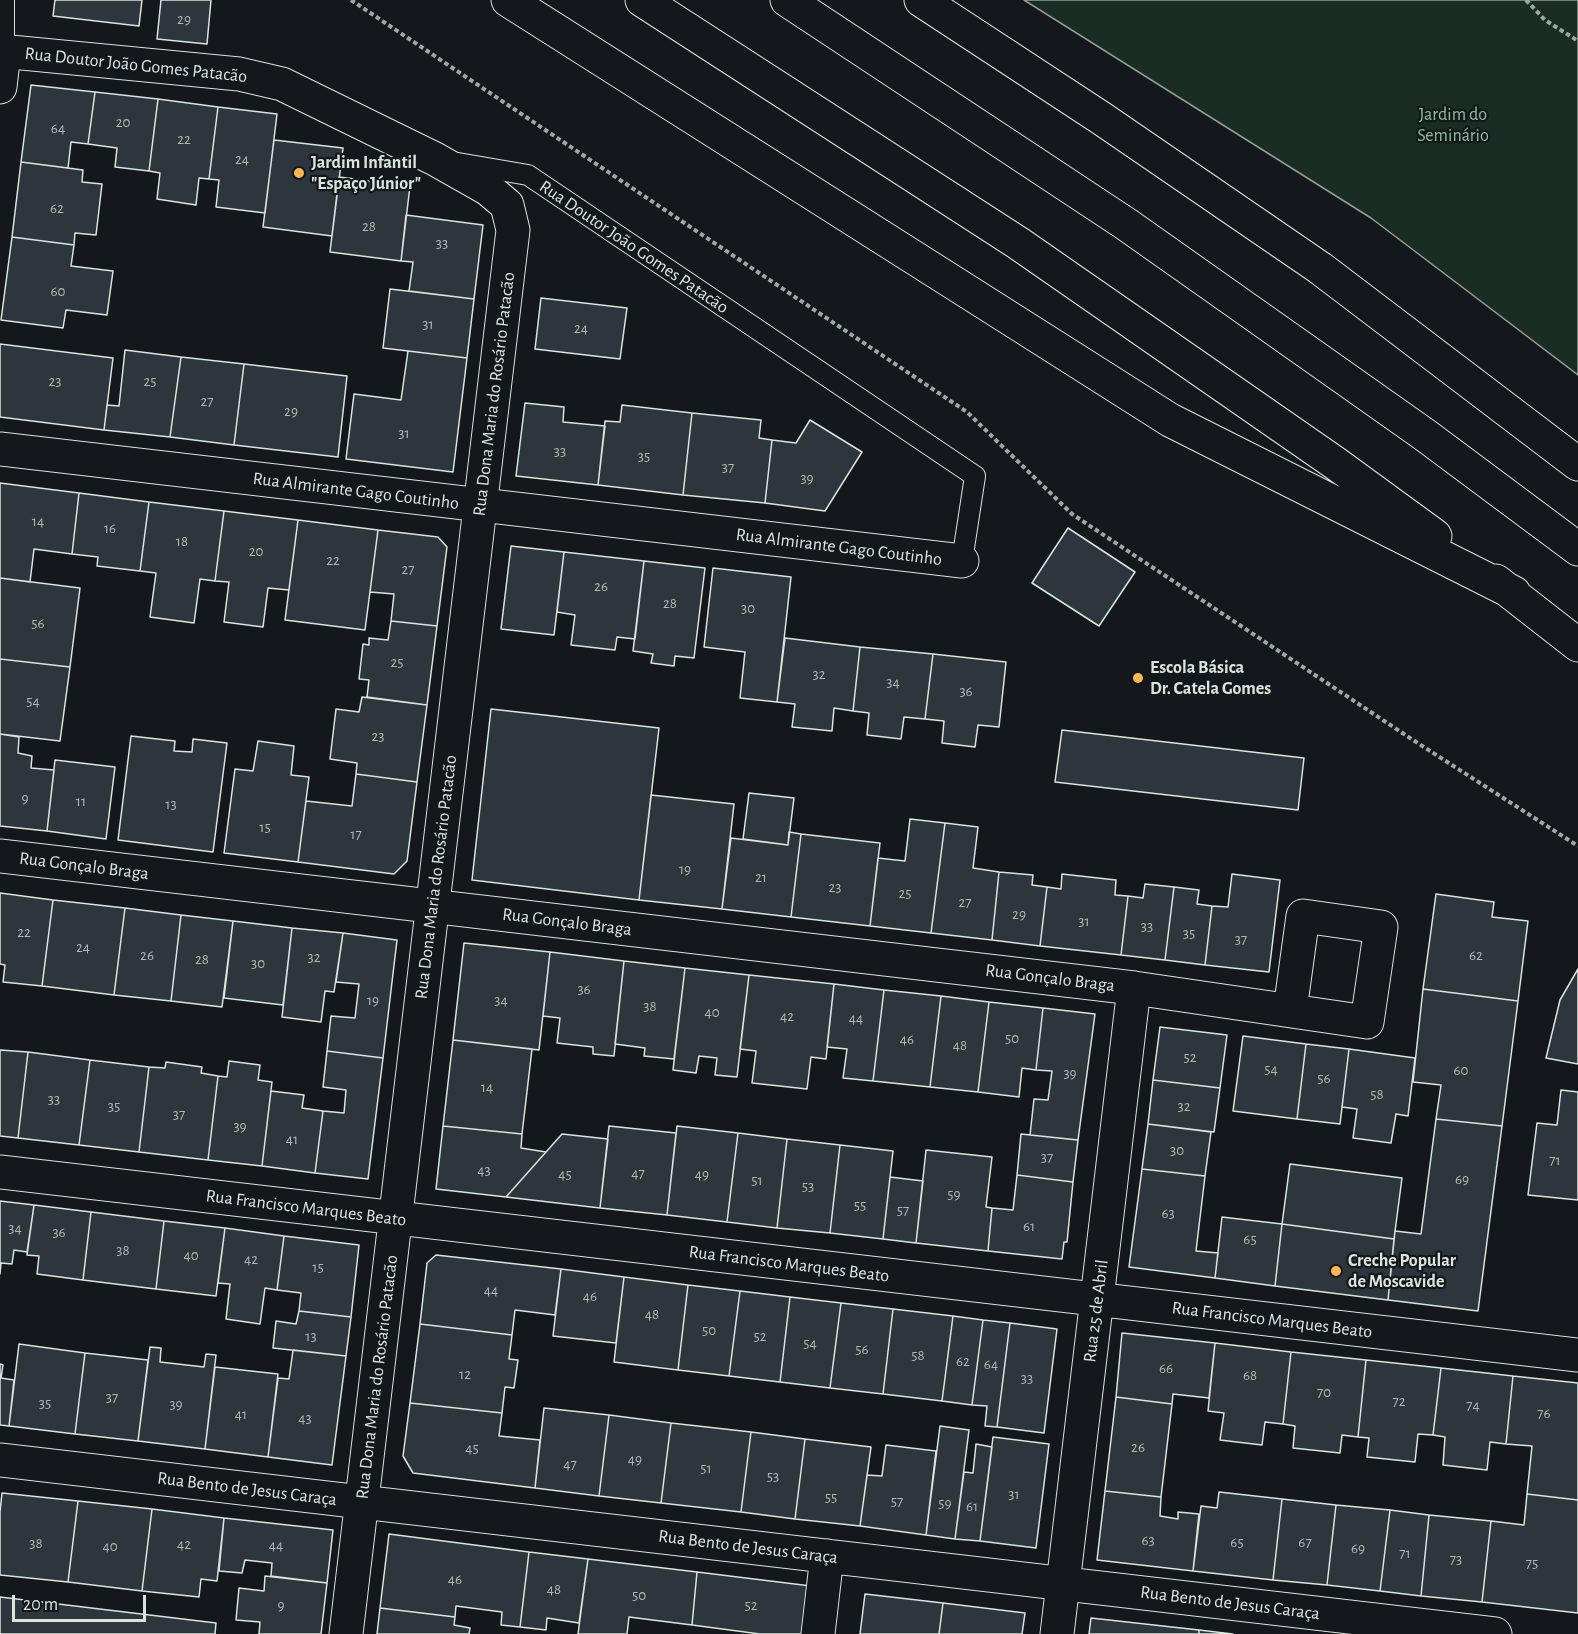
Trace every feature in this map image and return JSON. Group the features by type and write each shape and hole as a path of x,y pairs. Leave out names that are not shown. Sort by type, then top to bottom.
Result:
{"main road":[{"path":"508,0 1170,420 1514,593"},
{"path":"642,0 1017,243 1335,463 1514,593 1578,645"},
{"path":"787,0 1126,224 1425,435 1578,549"},
{"path":"921,0 1320,268 1578,464"},
{"path":"0,87 2,52"},
{"name":"Rua Doutor João Gomes Patacão","path":"2,52 261,78 301,92 435,159"},
{"name":"Rua Dona Maria do Rosário Patacão","path":"346,1634 513,230 507,205 499,197 435,159"},
{"name":"Rua Almirante Gago Coutinho","path":"0,449 962,561"},
{"name":"Rua Gonçalo Braga","path":"0,856 1134,988 1290,1011"},
{"name":"Rua 25 de Abril","path":"1057,1634 1134,988"},
{"name":"Rua Francisco Marques Beato","path":"0,1172 1578,1355"},
{"name":"Rua Bento de Jesus Caraça","path":"0,1460 1495,1634"},
{"path":"818,1634 827,1556"}],"lane":[{"path":"2,52 4,0"},
{"name":"Rua Doutor João Gomes Patacão","path":"435,159 528,175 975,476 962,561"}],"path":[{"path":"351,0 967,412 1072,514 1413,740 1578,846"},
{"path":"1526,0 1545,20 1578,41"}],"green space":[{"name":"Jardim do Seminário","path":"1024,0 1578,0 1578,375 1371,218"}],"building":[{"path":"55,0 142,0 139,26 53,16"},
{"path":"161,0 211,0 207,44 157,39"},
{"path":"31,85 95,92 88,144 71,142 68,168 21,162"},
{"path":"95,92 158,99 149,171 115,167 117,148 88,144"},
{"path":"158,99 218,107 209,179 199,178 196,205 157,199 160,173 149,171"},
{"path":"218,107 277,114 265,213 216,207 219,180 209,179"},
{"path":"274,140 343,148 332,236 263,227"},
{"path":"21,162 83,170 82,182 102,184 96,235 75,233 74,245 12,237"},
{"path":"339,177 410,186 401,261 330,252"},
{"path":"406,215 483,225 474,299 409,291 413,262 401,261"},
{"path":"12,237 74,245 71,266 113,271 107,315 66,310 63,328 1,320"},
{"path":"390,289 474,299 467,358 383,348"},
{"path":"541,298 627,308 620,359 535,349"},
{"path":"0,344 113,358 104,430 0,417"},
{"path":"125,350 181,357 170,437 104,430 107,405 119,406"},
{"path":"408,351 467,358 453,472 346,459 354,394 401,400"},
{"path":"181,357 244,364 234,445 170,437"},
{"path":"244,364 347,376 338,457 234,445"},
{"path":"525,403 564,407 563,422 605,426 598,485 516,476"},
{"path":"622,405 692,413 683,495 598,485 605,421 620,422"},
{"path":"692,413 761,420 759,438 772,440 765,503 683,495"},
{"path":"810,420 862,452 825,511 765,503 772,440 796,443"},
{"path":"0,483 79,493 72,554 34,549 30,582 0,578"},
{"path":"79,493 149,502 140,571 97,566 98,557 72,554"},
{"path":"149,502 224,511 215,581 200,579 194,623 150,617 156,573 140,571"},
{"path":"224,511 298,520 289,590 268,588 263,627 224,622 229,582 215,581"},
{"path":"298,520 378,530 365,630 285,620"},
{"path":"1068,528 1135,572 1099,626 1032,583"},
{"path":"378,530 438,537 447,547 437,626 391,621 394,594 370,592"},
{"path":"511,546 564,552 554,635 501,629"},
{"path":"564,552 644,561 635,639 617,637 615,650 571,645 575,615 557,612"},
{"path":"644,561 705,568 694,658 675,656 674,666 651,663 653,654 633,651"},
{"path":"713,568 791,577 777,702 740,698 745,652 704,647"},
{"path":"0,578 80,588 70,667 0,659"},
{"path":"391,621 437,626 427,705 367,697 369,680 359,679 363,644 369,645 369,638 388,640"},
{"path":"785,638 860,647 853,711 834,708 832,731 792,727 795,704 777,702"},
{"path":"860,647 933,654 925,719 904,717 901,739 867,735 869,713 853,711"},
{"path":"933,654 1006,662 999,727 978,725 975,747 942,743 944,721 925,719"},
{"path":"0,659 70,667 60,741 0,734"},
{"path":"362,697 427,705 417,782 356,774 357,763 330,759 336,709 359,712"},
{"path":"491,709 659,728 639,900 472,880"},
{"path":"1062,730 1304,758 1298,810 1055,782"},
{"path":"0,734 19,737 18,753 32,756 31,768 54,770 47,831 0,826"},
{"path":"131,736 175,741 174,751 192,752 193,739 227,743 213,852 118,840"},
{"path":"258,741 294,746 291,775 309,777 298,862 224,853 235,769 253,771"},
{"path":"55,760 115,767 106,839 47,831"},
{"path":"356,774 417,782 407,861 394,874 298,862 306,801 352,806"},
{"path":"749,793 794,798 788,845 743,839"},
{"path":"651,795 734,804 722,909 639,900"},
{"path":"910,819 945,823 931,933 870,926 878,858 905,861"},
{"path":"945,823 978,827 973,868 999,872 992,940 931,933"},
{"path":"789,832 801,834 791,917 722,909 731,838 788,845"},
{"path":"801,834 880,843 870,926 791,917"},
{"path":"999,872 1033,875 1032,885 1047,887 1040,946 992,940"},
{"path":"1062,874 1116,880 1115,895 1128,896 1121,955 1040,946 1047,887 1061,889"},
{"path":"1232,874 1280,880 1269,972 1205,965 1212,906 1228,907"},
{"path":"1145,884 1174,887 1165,960 1121,955 1128,896 1143,898"},
{"path":"1174,887 1199,890 1197,904 1212,906 1205,965 1165,960"},
{"path":"0,893 53,900 42,986 3,982 5,965 0,964"},
{"path":"1436,894 1494,902 1492,917 1528,921 1518,1001 1423,989"},
{"path":"53,900 125,908 114,995 42,986"},
{"path":"125,908 181,915 171,1001 114,995"},
{"path":"181,915 233,921 222,1007 171,1001"},
{"path":"233,921 292,928 283,1005 224,998"},
{"path":"292,928 343,933 334,992 325,991 321,1022 282,1017"},
{"path":"343,933 397,940 383,1058 327,1051 331,1016 355,1018 359,984 336,982"},
{"path":"464,943 550,952 539,1050 453,1040"},
{"path":"550,952 624,961 614,1056 593,1054 593,1047 557,1043 560,1018 543,1016"},
{"path":"624,961 685,968 674,1059 644,1056 645,1048 615,1044"},
{"path":"685,968 749,975 737,1077 715,1075 717,1058 699,1056 696,1073 673,1070"},
{"path":"1578,969 1578,1064 1546,1058 1560,1000"},
{"path":"749,975 834,984 826,1059 811,1057 807,1089 752,1083 756,1051 740,1049"},
{"path":"834,984 884,990 873,1081 843,1078 847,1049 827,1047"},
{"path":"1423,989 1518,1001 1502,1126 1436,1119 1441,1085 1413,1082"},
{"path":"884,990 941,996 930,1087 873,1081"},
{"path":"941,996 989,1002 978,1092 930,1087"},
{"path":"989,1002 1043,1008 1036,1070 1022,1068 1019,1097 978,1092"},
{"path":"1043,1008 1095,1014 1078,1140 1030,1135 1034,1099 1048,1100 1052,1071 1036,1070"},
{"path":"1160,1027 1227,1035 1220,1088 1153,1080"},
{"path":"1243,1036 1306,1044 1297,1119 1233,1111"},
{"path":"453,1040 532,1049 522,1134 443,1126"},
{"path":"1306,1044 1349,1049 1340,1124 1297,1119"},
{"path":"1349,1049 1415,1058 1408,1116 1396,1114 1391,1143 1353,1138 1357,1109 1342,1107"},
{"path":"0,1050 28,1052 18,1138 0,1136"},
{"path":"327,1051 383,1058 368,1179 315,1173 323,1111 344,1113 346,1090 323,1087"},
{"path":"28,1052 90,1060 79,1145 18,1138"},
{"path":"90,1060 149,1067 139,1152 79,1145"},
{"path":"229,1061 260,1065 258,1080 272,1082 262,1166 208,1160 218,1076 227,1077"},
{"path":"166,1062 202,1067 201,1073 218,1076 208,1160 139,1152 149,1067 165,1068"},
{"path":"1153,1080 1220,1088 1214,1132 1148,1124"},
{"path":"1561,1090 1578,1092 1578,1200 1528,1195 1537,1123 1557,1125"},
{"path":"271,1091 304,1095 302,1108 323,1111 315,1173 262,1166"},
{"path":"1436,1119 1502,1126 1478,1311 1388,1300 1395,1231 1421,1234"},
{"path":"1148,1124 1211,1132 1205,1176 1142,1169"},
{"path":"443,1126 522,1134 521,1148 546,1152 506,1197 436,1189"},
{"path":"609,1126 676,1133 667,1215 600,1208"},
{"path":"677,1126 738,1133 727,1222 667,1215"},
{"path":"738,1133 787,1139 777,1228 727,1222"},
{"path":"562,1134 608,1139 600,1208 506,1197"},
{"path":"1021,1134 1078,1140 1073,1182 1017,1175"},
{"path":"787,1139 840,1145 830,1233 777,1228"},
{"path":"840,1145 893,1151 883,1239 830,1233"},
{"path":"926,1150 992,1157 986,1207 992,1208 988,1251 916,1243"},
{"path":"1290,1164 1402,1178 1394,1239 1282,1224"},
{"path":"1142,1169 1205,1176 1196,1251 1218,1253 1215,1278 1129,1267"},
{"path":"1017,1175 1073,1182 1067,1242 1064,1242 1062,1259 988,1251 992,1208 1013,1210"},
{"path":"890,1177 923,1181 916,1243 883,1239"},
{"path":"0,1201 34,1205 27,1252 14,1250 12,1264 1,1263 0,1274"},
{"path":"34,1205 91,1212 83,1280 37,1274 39,1256 27,1255"},
{"path":"91,1212 164,1221 156,1289 83,1280"},
{"path":"1222,1217 1282,1224 1275,1286 1215,1278"},
{"path":"164,1221 225,1228 216,1296 156,1289"},
{"path":"1282,1224 1394,1239 1388,1300 1275,1286"},
{"path":"225,1228 284,1236 277,1290 265,1288 260,1324 226,1319 230,1284 218,1283"},
{"path":"284,1236 359,1245 351,1317 299,1311 301,1293 277,1290"},
{"path":"436,1255 561,1269 555,1315 515,1310 512,1335 420,1324 427,1263"},
{"path":"561,1269 624,1277 616,1343 553,1336"},
{"path":"624,1277 688,1285 678,1370 614,1362"},
{"path":"688,1285 740,1291 729,1376 678,1370"},
{"path":"740,1291 790,1297 780,1382 729,1376"},
{"path":"790,1297 841,1303 830,1388 780,1382"},
{"path":"841,1303 893,1309 883,1394 830,1388"},
{"path":"893,1309 953,1316 942,1401 883,1394"},
{"path":"299,1311 351,1317 346,1356 273,1348 276,1321 296,1324"},
{"path":"953,1316 983,1320 972,1405 942,1401"},
{"path":"983,1320 1010,1323 997,1427 985,1426 987,1406 972,1405"},
{"path":"1010,1323 1057,1329 1044,1433 997,1427"},
{"path":"420,1324 512,1335 509,1359 518,1360 514,1388 505,1387 502,1413 410,1403"},
{"path":"1122,1333 1215,1343 1209,1398 1173,1394 1172,1404 1116,1397"},
{"path":"1215,1343 1291,1352 1283,1424 1265,1422 1262,1445 1220,1440 1224,1413 1208,1411"},
{"path":"19,1344 85,1353 75,1434 9,1426"},
{"path":"150,1347 161,1348 160,1362 204,1367 206,1354 216,1355 205,1449 138,1441"},
{"path":"293,1350 346,1356 332,1465 268,1457 278,1378 289,1379"},
{"path":"1291,1352 1366,1360 1358,1437 1342,1435 1340,1453 1293,1448 1295,1426 1283,1424"},
{"path":"85,1353 148,1360 138,1441 75,1434"},
{"path":"1366,1360 1441,1368 1433,1435 1418,1434 1415,1462 1367,1457 1369,1438 1358,1437"},
{"path":"0,1364 3,1365 1,1378 14,1380 9,1426 0,1425"},
{"path":"215,1367 278,1374 268,1457 205,1449"},
{"path":"1441,1368 1513,1376 1506,1444 1490,1442 1487,1470 1443,1465 1445,1437 1433,1435"},
{"path":"1513,1376 1578,1383 1578,1500 1527,1494 1532,1446 1506,1444"},
{"path":"1116,1397 1172,1404 1161,1497 1105,1491"},
{"path":"410,1403 502,1413 499,1436 540,1440 535,1488 413,1473 403,1456"},
{"path":"544,1408 609,1415 599,1496 535,1488"},
{"path":"609,1415 671,1423 661,1503 599,1496"},
{"path":"671,1423 751,1432 741,1512 661,1503"},
{"path":"940,1426 969,1430 955,1539 926,1535"},
{"path":"751,1432 805,1439 795,1519 741,1512"},
{"path":"993,1437 1049,1444 1036,1548 980,1541"},
{"path":"805,1439 871,1447 860,1526 795,1519"},
{"path":"976,1444 992,1447 980,1541 955,1539 964,1472 973,1473"},
{"path":"886,1445 936,1451 926,1535 860,1526 867,1475 882,1476"},
{"path":"1105,1491 1161,1497 1160,1516 1178,1519 1178,1512 1199,1514 1193,1571 1097,1560"},
{"path":"1219,1492 1282,1499 1273,1580 1193,1571 1201,1506 1217,1508"},
{"path":"2,1493 78,1501 68,1582 0,1575"},
{"path":"1527,1494 1578,1500 1578,1613 1482,1602 1491,1521 1524,1525"},
{"path":"1282,1499 1336,1505 1327,1585 1273,1580"},
{"path":"78,1501 152,1509 142,1591 68,1582"},
{"path":"1336,1505 1390,1510 1380,1591 1327,1585"},
{"path":"152,1509 224,1518 217,1581 201,1579 199,1597 142,1591"},
{"path":"1390,1510 1429,1515 1421,1596 1380,1591"},
{"path":"1429,1515 1491,1521 1482,1602 1421,1596"},
{"path":"224,1518 333,1530 327,1583 271,1576 272,1563 245,1560 242,1573 219,1571"},
{"path":"389,1534 529,1552 520,1627 501,1625 502,1612 456,1606 455,1617 380,1608"},
{"path":"529,1552 588,1559 579,1623 547,1618 546,1630 520,1627"},
{"path":"588,1559 697,1572 692,1625 629,1617 627,1634 578,1634"},
{"path":"697,1572 811,1586 805,1634 760,1634 692,1625"},
{"path":"265,1576 327,1583 321,1634 259,1634 260,1622 236,1620 239,1588 264,1591"},
{"path":"865,1594 943,1603 939,1634 860,1634"},
{"path":"0,1597 216,1623 215,1634 0,1634"},
{"path":"943,1603 1025,1613 1022,1634 939,1634"},
{"path":"380,1608 455,1617 454,1625 470,1628 469,1634 377,1634"},
{"path":"1091,1618 1199,1630 1199,1634 1089,1634"},
{"path":"1199,1630 1233,1634 1199,1634"}],"place":[{"name":"Jardim Infantil \"Espaço Júnior\"","path":"299,173"},
{"name":"Escola Básica Dr. Catela Gomes","path":"1138,678"},
{"name":"Creche Popular de Moscavide","path":"1336,1271"}]}
